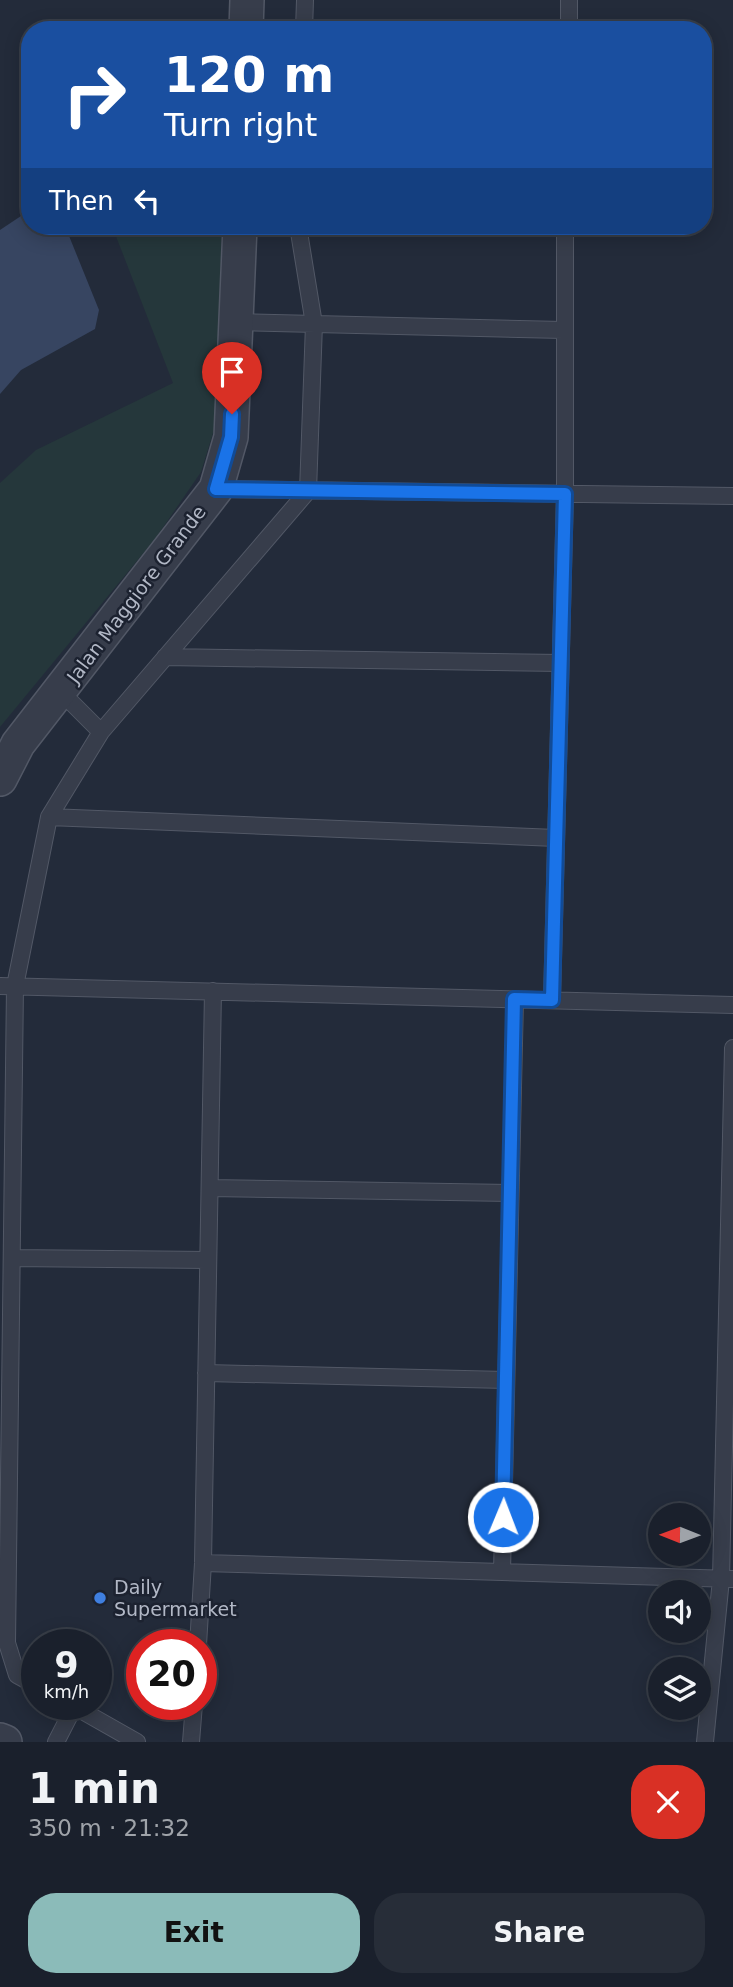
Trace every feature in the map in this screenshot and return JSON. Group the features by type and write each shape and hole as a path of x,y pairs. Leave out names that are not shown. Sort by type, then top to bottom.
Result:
{"street":[{"path":"246,21 247,0"},
{"name":"Jalan Maggiore Grande","path":"0,779 18,744 216,489 231,437 240,235"}],"lane":[{"path":"304,21 305,0"},
{"path":"569,0 569,21"},
{"path":"21,1677 17,1675 4,1623 12,1258 8,986 49,817 101,732 308,491 314,324 299,235"},
{"path":"552,1000 565,494 565,235"},
{"path":"236,322 564,330"},
{"path":"216,489 733,496"},
{"path":"165,657 561,663"},
{"path":"61,692 101,732"},
{"path":"49,817 556,838"},
{"path":"8,986 733,1005"},
{"path":"199,1629 203,1563 213,991"},
{"path":"502,1572 514,999"},
{"path":"705,1742 727,1579 733,1048"},
{"path":"210,1188 510,1193"},
{"path":"12,1258 208,1260"},
{"path":"206,1373 506,1380"},
{"path":"203,1563 727,1579"},
{"path":"56,1742 66,1720"},
{"path":"97,1720 137,1742"},
{"path":"191,1742 193,1720"}],"shaded area":[{"path":"115,235 222,235 217,420 201,472 155,539 0,727 0,483 36,450 173,383"}],"water":[{"path":"21,216 21,235 69,235 99,310 95,329 21,370 0,394 0,230"}],"place":[{"name":"Daily Supermarket","path":"100,1598"}],"route":[{"path":"232,414 231,437 216,489 565,494 552,1000 514,999 503,1517"}]}
